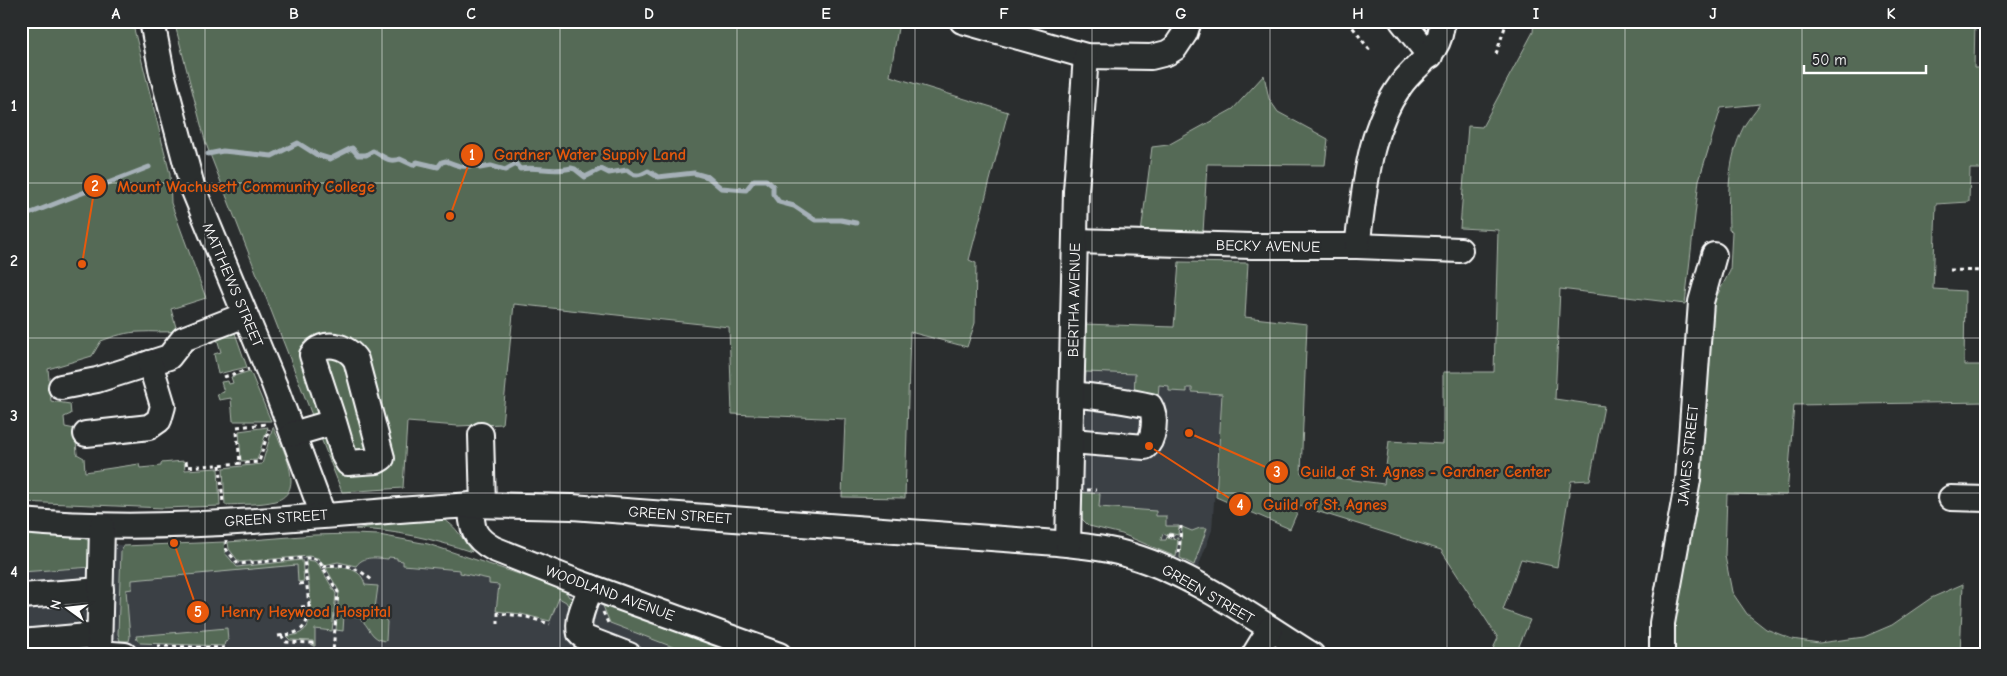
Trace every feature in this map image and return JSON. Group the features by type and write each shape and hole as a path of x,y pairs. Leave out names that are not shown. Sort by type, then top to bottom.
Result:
{"street":[{"name":"MATTHEWS STREET","path":"152,21 162,73 192,186 324,515"},
{"path":"962,21 989,25 1086,56 1151,57 1167,53 1175,48 1182,39 1188,21"},
{"path":"1402,21 1430,56"},
{"path":"1357,246 1372,145 1384,113 1400,85 1430,56 1442,32 1442,21"},
{"name":"BERTHA AVENUE","path":"1068,544 1076,186 1086,56"},
{"name":"BECKY AVENUE","path":"1075,241 1252,246 1357,246 1460,250"},
{"name":"JAMES STREET","path":"1662,655 1662,623 1688,480 1701,302 1714,256"},
{"path":"61,387 82,384 169,357 183,339 245,315"},
{"path":"338,345 349,351 356,360 382,451 382,458 377,461 348,462 344,456 334,422 312,355 317,350 338,345"},
{"path":"86,434 149,427 159,420 163,406 150,363"},
{"path":"1071,441 1145,447 1152,438 1153,412 1150,406 1130,404 1110,398 1072,394"},
{"path":"293,434 334,422"},
{"name":"WOODLAND AVENUE","path":"480,435 477,505 472,527 481,542 591,587 779,655"},
{"path":"1951,498 1986,499"},
{"name":"GREEN STREET","path":"21,521 102,526 171,526 477,505 572,507 1068,544 1114,551 1168,569 1312,655"},
{"path":"99,648 102,526"},
{"path":"591,587 580,618 578,628 580,634 585,638 629,655"},
{"path":"21,596 100,590"},
{"path":"1254,655 1270,629"},
{"path":"21,642 99,648 125,655"}],"path":[{"path":"1348,21 1371,52"},
{"path":"1496,54 1507,21"},
{"path":"1950,270 1986,271"},
{"path":"224,377 252,368"},
{"path":"186,461 187,468 259,462 271,423"},
{"path":"237,427 263,424"},
{"path":"237,432 240,464"},
{"path":"220,465 223,508"},
{"path":"1178,558 1181,526"},
{"path":"1172,536 1180,537"},
{"path":"226,549 238,564 313,558 323,567 338,592 333,652"},
{"path":"304,558 309,606 306,625 294,634 280,636 286,642 312,643 312,646"},
{"path":"323,567 332,565 352,567 363,572 373,581"},
{"path":"299,584 306,583"},
{"path":"301,607 309,606"},
{"path":"498,624 498,613 527,617 550,624"},
{"path":"157,646 224,648"}],"shaded area":[{"path":"1084,324 1224,328 1222,393 1212,530 1198,568 1122,534 1089,526 1082,519 1080,472"},
{"path":"21,533 85,538 125,546 226,549 401,541 564,589 736,655 21,655"}],"green space":[{"path":"21,21 132,21 170,174 171,203 206,298 171,309 177,331 135,332 116,336 101,341 92,356 48,369 51,401 70,404 71,414 64,417 65,427 75,429 77,454 84,458 85,472 139,464 140,468 161,466 161,463 184,461 185,470 218,468 220,506 164,508 21,502"},
{"path":"174,21 843,21 855,25 862,21 899,22 890,76 1008,112 969,260 976,263 975,323 967,347 910,332 905,498 842,497 845,419 732,414 729,327 514,304 502,424 458,426 407,422 403,488 342,492 206,144"},
{"path":"1534,21 1975,21 1974,68 1986,68 1986,169 1970,169 1969,202 1936,204 1933,289 1965,291 1964,365 1986,365 1986,402 1794,405 1787,495 1727,494 1725,556 1732,592 1747,614 1766,629 1792,639 1819,643 1864,637 1892,625 1931,598 1963,584 1960,655 1672,655 1670,649 1712,305 1730,271 1732,231 1729,230 1729,204 1730,177 1734,151 1744,126 1760,104 1721,108 1699,180 1685,304 1560,289 1555,399 1604,406 1590,480 1571,481 1557,567 1521,559 1503,610 1530,620 1519,646 1538,655 1490,655 1498,638 1441,550 1300,506 1290,529 1216,497 1222,394 1192,392 1192,388 1187,388 1187,392 1169,391 1169,386 1159,385 1158,398 1134,397 1135,374 1086,372 1085,386 1083,386 1084,324 1174,327 1179,262 1248,263 1245,317 1307,324 1301,473 1384,484 1389,441 1443,444 1443,372 1494,372 1498,230 1460,228 1468,126 1482,127 1533,32"},
{"path":"1264,75 1269,99 1278,112 1328,139 1325,165 1207,164 1203,233 1141,233 1152,147 1168,145 1233,109"},
{"path":"230,332 235,333 247,367 218,374 214,354 221,352 216,335"},
{"path":"250,371 271,421 233,421 231,398 219,400 217,394 224,392 221,382 228,381 229,384 233,383 231,377"},
{"path":"268,427 257,460 241,461 239,431"},
{"path":"273,427 286,456 291,478 290,488 285,496 275,501 257,504 225,505 223,468 262,464"},
{"path":"1079,492 1100,494 1099,507 1156,511 1156,516 1166,516 1166,526 1179,526 1178,535 1169,533 1167,536 1163,533 1161,540 1166,540 1167,537 1170,539 1178,538 1176,557 1122,534 1089,526 1082,519 1078,506"},
{"path":"433,516 451,525 472,552 414,536 385,531 355,529"},
{"path":"1182,527 1192,531 1207,528 1194,565 1180,558"},
{"path":"21,533 68,535 85,539 90,542 92,567 21,572"},
{"path":"353,534 379,535 428,544 564,589 569,597 573,597 574,601 569,626 566,625 570,609 566,602 559,598 550,621 521,614 496,611 499,585 489,584 489,579 460,573 460,570 403,565 403,561 389,557 388,559 366,559 359,562 356,566 338,562 324,565 318,558 309,556 239,562 229,549 228,542"},
{"path":"224,542 225,553 237,567 302,560 304,581 298,582 297,565 132,580 132,589 126,590 130,637 129,641 120,641 118,634 121,551 123,546"},
{"path":"306,560 314,561 319,565 336,594 332,631 315,629 315,646 313,646 313,641 290,640 286,636 300,633 307,627 309,621 310,595"},
{"path":"333,567 353,570 361,575 365,585 378,586 374,616 384,617 387,622 386,641 374,636 364,622 353,616 344,615 343,631 336,630 339,591 326,568"},
{"path":"607,605 740,655 694,655 610,623 603,606"},
{"path":"227,628 228,641 225,642 224,646 140,643 136,636"}],"waterway":[{"path":"208,154 223,151 272,156 298,143 317,155 330,159 352,148 358,155 366,155 373,151 389,160 400,159 413,165 417,162 438,167 442,162 446,161 460,166 475,164 480,168 491,166 505,170 516,164 520,169 558,170 571,168 585,177 601,169 609,173 627,170 637,175 648,171 658,177 694,173 708,177 721,188 746,190 754,180 766,180 773,186 773,194 779,202 794,206 815,220 841,220 856,223"},
{"path":"21,217 149,167"}],"place":[{"name":"Gardner Water Supply Land","path":"450,216"},
{"name":"Mount Wachusett Community College","path":"82,264"},
{"name":"Guild of St. Agnes - Gardner Center","path":"1189,433"},
{"name":"Guild of St. Agnes","path":"1149,446"},
{"name":"Henry Heywood Hospital","path":"174,543"}]}
